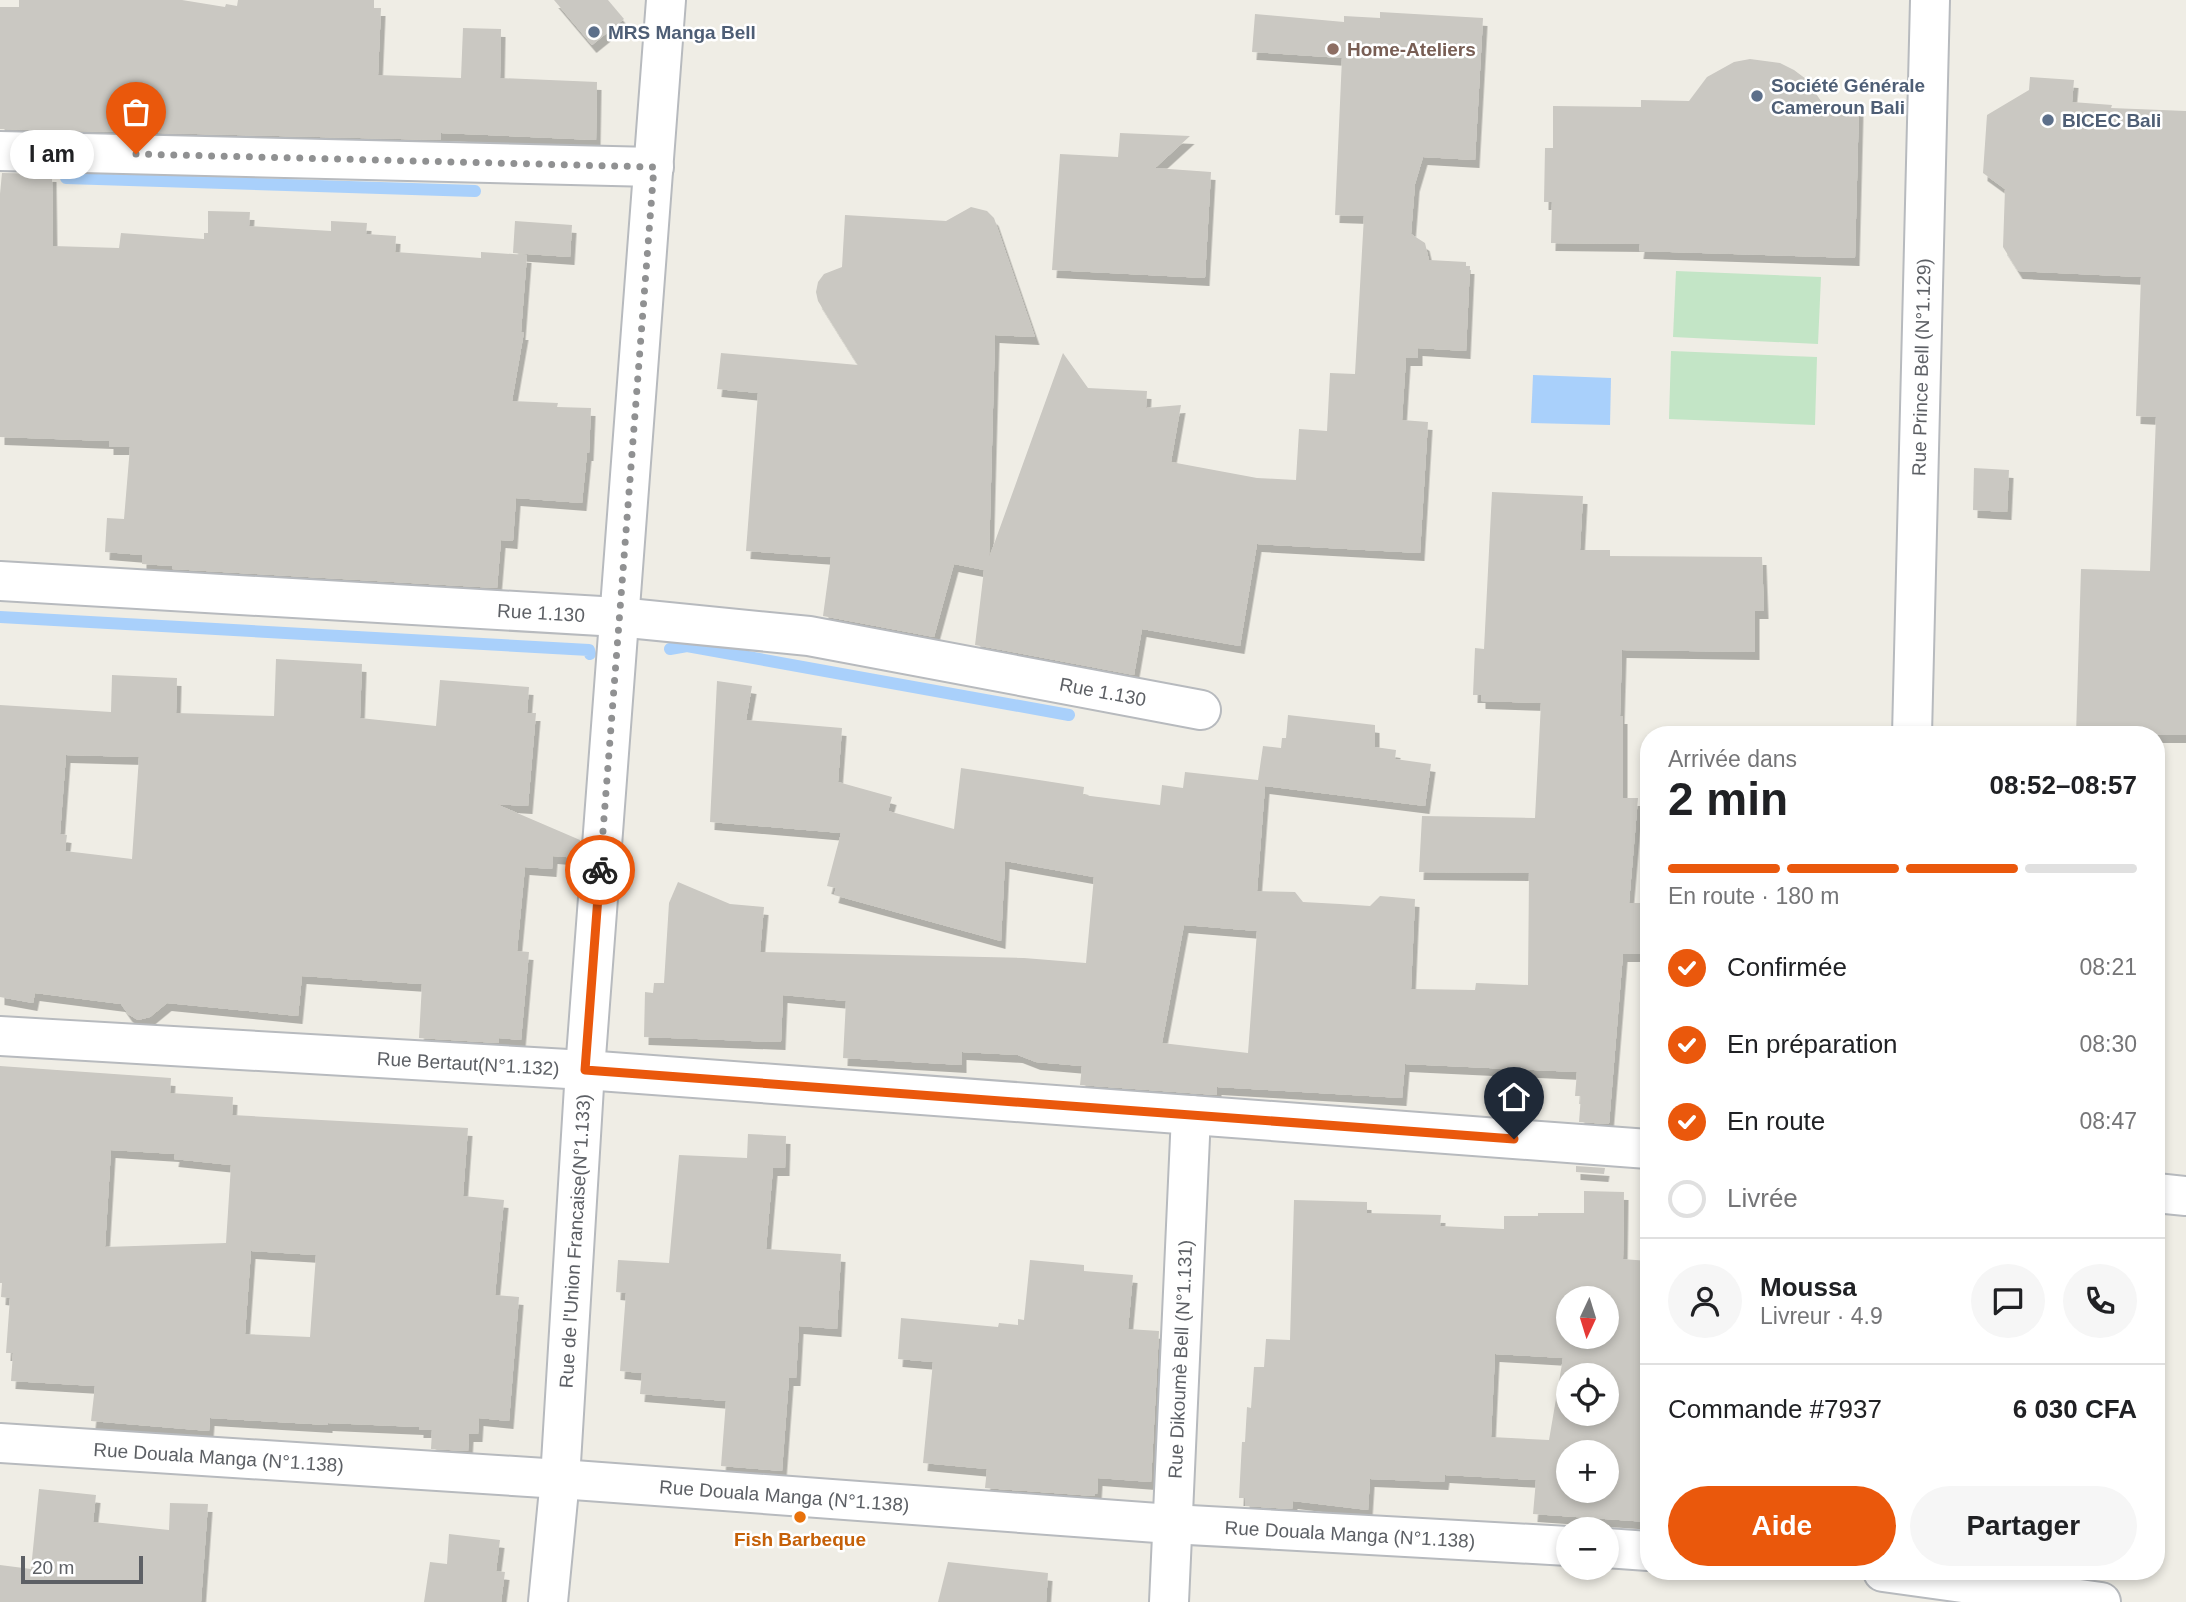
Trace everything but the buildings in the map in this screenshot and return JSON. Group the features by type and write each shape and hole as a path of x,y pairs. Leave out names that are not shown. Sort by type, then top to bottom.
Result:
{"street":[{"name":"Rue de l'Union Francaise(N°1.133)","path":"548,1602 559,1479 618,617 666,0"},
{"name":"Rue Prince Bell (N°1.129)","path":"1912,726 1930,0"},
{"path":"0,151 654,167"},
{"name":"Rue 1.130","path":"0,581 618,617 809,636 1200,710"},
{"name":"Rue Bertaut(N°1.132)","path":"0,1036 585,1070 1640,1148"},
{"name":"Rue Dikoumè Bell (N°1.131)","path":"1168,1602 1191,1115"},
{"path":"2165,1194 2186,1196"},
{"name":"Rue Douala Manga (N°1.138)","path":"0,1443 559,1479 1171,1524 1556,1545"},
{"path":"1619,1549 1640,1550"},
{"path":"1898,1580 2101,1602"}],"green space":[{"path":"1676,271 1821,277 1818,344 1673,337"},
{"path":"1671,351 1817,357 1815,425 1669,419"}],"water":[{"path":"1533,375 1611,378 1610,425 1531,423"}],"waterway":[{"path":"66,178 475,191"},
{"path":"0,617 589,650 590,654"},
{"path":"670,649 687,646 1069,715"}],"way so far":[{"path":"136,154 654,167 600,870"}],"place":[{"name":"MRS Manga Bell","path":"594,32"},
{"name":"Home-Ateliers","path":"1333,49"},
{"name":"Société Générale Cameroun Bali","path":"1757,96"},
{"name":"BICEC Bali","path":"2048,120"},
{"name":"I am","path":"136,154"},
{"name":"Fish Barbeque","path":"800,1517"}],"route":[{"path":"600,870 585,1070 1514,1139"}]}
